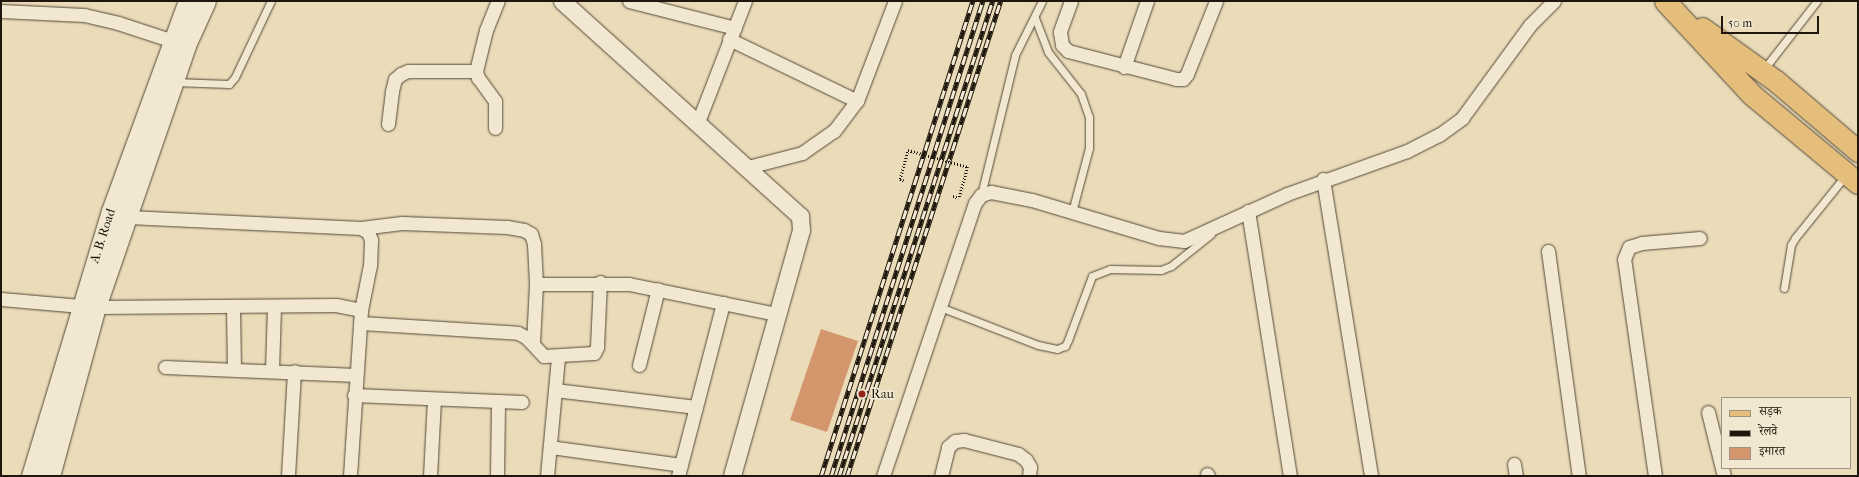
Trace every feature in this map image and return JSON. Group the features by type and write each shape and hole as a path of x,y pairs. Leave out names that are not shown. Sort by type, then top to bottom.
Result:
{"main road":[{"name":"A. B. Road","path":"50,476 89,306 140,128 188,1"},
{"name":"A. B. Road","path":"31,476 89,306 128,217 173,82 206,1"},
{"path":"1667,2 1762,71 1858,151"},
{"path":"1667,2 1751,94 1852,179"}],"street":[{"path":"495,128 495,101 478,78 476,71 486,30 498,1"},
{"path":"562,1 794,208 802,223 732,476"},
{"path":"629,1 732,34 857,101"},
{"path":"698,122 745,1"},
{"path":"748,167 802,153 834,131 857,101 894,1"},
{"path":"1070,1 1060,32 1062,45 1076,54 1183,79 1187,74 1216,1"},
{"path":"1124,66 1147,1"},
{"path":"883,476 975,203 981,194 1000,194 1072,212 1175,242 1184,241 1248,211 1323,179 1407,151 1452,127 1497,72 1530,25 1554,1"},
{"path":"1,11 84,15 118,23 173,41"},
{"path":"388,124 395,79 401,74 408,71 476,71"},
{"path":"1323,179 1371,476"},
{"path":"1248,211 1290,476"},
{"path":"128,217 361,228 402,223 524,230 531,234 534,244 536,284 533,344"},
{"path":"350,476 354,395 361,316 370,265 371,240 368,232 361,228"},
{"path":"1655,476 1624,259 1630,247 1636,245 1700,238"},
{"path":"1548,251 1579,476"},
{"path":"1,299 89,306 233,307 336,305 361,316 518,334 533,344 538,353 544,356 558,357 594,353 597,347 600,282"},
{"path":"536,284 600,282 658,289 777,314"},
{"path":"639,365 658,289"},
{"path":"550,447 680,473 723,302"},
{"path":"272,371 274,306"},
{"path":"233,307 234,369"},
{"path":"547,476 558,357"},
{"path":"165,367 294,371 356,375"},
{"path":"288,476 294,371"},
{"path":"555,390 696,407"},
{"path":"354,395 522,402"},
{"path":"430,476 434,399"},
{"path":"497,476 498,401"},
{"path":"1708,412 1721,464"},
{"path":"941,476 948,447 955,441 964,440 1018,454 1026,460 1030,467 1029,476"}],"lane":[{"path":"173,82 228,84 235,77 271,1"},
{"path":"981,194 1008,76 1015,55 1035,18 1042,1"},
{"path":"1762,71 1817,1"},
{"path":"1035,18 1048,52 1081,94 1089,117 1090,148 1072,212"},
{"path":"1784,288 1791,245 1795,238 1852,179"},
{"path":"940,307 1038,345 1057,349 1065,346 1068,340 1092,276 1110,268 1161,270 1171,266 1224,223"}],"path":[{"path":"905,181 900,179 908,150 968,167 959,198 953,196"}],"building":[{"path":"821,329 858,341 827,432 790,420"}],"railway":[{"path":"821,476 973,1"},
{"path":"831,476 983,1"},
{"path":"839,476 992,1"},
{"path":"847,476 1000,1"}],"place":[{"name":"Rau","path":"862,394"}]}
